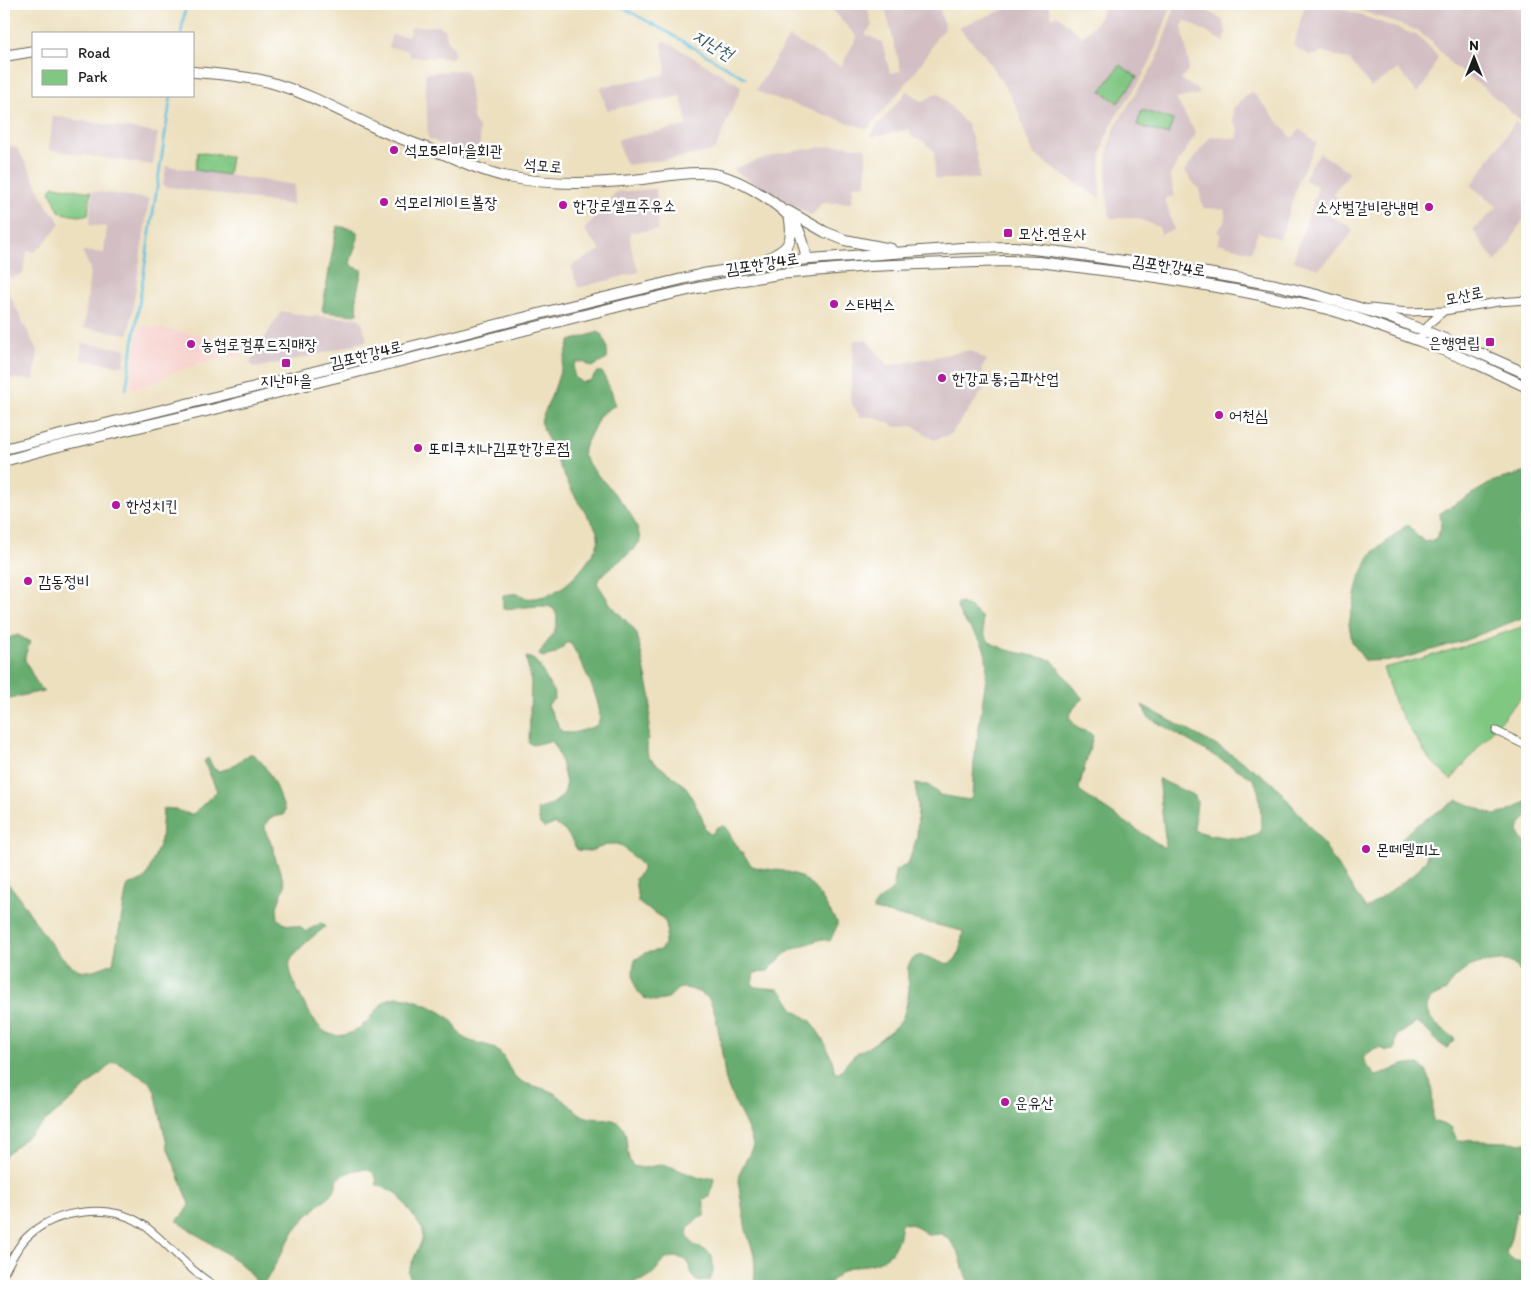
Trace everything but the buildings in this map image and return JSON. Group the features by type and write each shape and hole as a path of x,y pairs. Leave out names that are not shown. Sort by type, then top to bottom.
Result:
{"street":[{"path":"4,56 32,51"},
{"name":"석모로","path":"195,72 240,77 270,83 320,102 382,131 505,176 543,182 583,183 706,173 719,175 734,181 775,204 790,217 801,235 807,259"},
{"path":"775,204 826,232 845,240 864,245 906,251"},
{"path":"754,265 778,253 790,242 792,234 790,217"},
{"name":"김포한강4로","path":"4,449 659,284 754,265 906,251 1006,247 1068,252 1235,277 1316,294 1358,306 1527,374"},
{"name":"김포한강4로","path":"4,461 632,303 779,274 937,263 1039,262 1158,277 1325,308 1420,341 1527,387"},
{"name":"모산로","path":"1420,341 1424,331 1431,322 1444,311 1498,302 1527,300"},
{"path":"1358,306 1408,312 1444,311"},
{"path":"1496,731 1527,746"},
{"path":"4,1273 26,1238 39,1228 55,1219 93,1212 109,1213 134,1220 144,1226 176,1253 201,1278 215,1286"}],"shaded area":[{"path":"827,4 867,4 872,26 866,35 882,42 890,73 901,71 884,4 938,4 939,6 945,29 936,38 929,52 910,79 869,128 864,128 756,90 789,37 840,66 842,65 857,37"},
{"path":"1020,4 1049,4 1052,18 1057,15 1082,37 1097,22 1104,4 1172,4 1151,60 1138,84 1116,116 1105,139 1101,156 1099,198 1052,168 1034,154 1017,108 1006,88 984,55 960,29 961,26"},
{"path":"1176,4 1201,4 1205,9 1223,21 1226,32 1224,42 1185,20 1182,26 1189,65 1188,70 1181,79 1200,92 1199,94 1176,99 1196,134 1170,175 1175,196 1165,198 1174,230 1161,234 1159,227 1136,218 1110,218 1106,178 1109,143 1116,125 1156,61"},
{"path":"1305,4 1329,4 1416,35 1438,57 1424,86 1417,93 1398,69 1371,87 1351,61 1325,52 1310,55 1297,49 1294,45"},
{"path":"1342,4 1527,4 1527,126 1485,89 1453,66 1430,40 1416,30"},
{"path":"439,26 445,29 448,42 453,47 454,56 452,58 410,57 408,50 389,48 391,35 409,35 412,27"},
{"path":"664,40 733,81 741,86 741,88 716,148 713,151 628,165 624,161 619,139 686,126 681,96 607,110 600,87 663,75 666,70 662,45"},
{"path":"464,70 467,72 474,121 479,128 480,159 447,147 428,137 425,74"},
{"path":"907,91 919,100 924,101 937,93 939,94 968,126 976,152 979,179 935,179 934,151 924,142 911,137 909,129 872,137 876,126"},
{"path":"1252,91 1292,138 1300,129 1317,143 1301,174 1280,239 1258,232 1251,252 1217,243 1221,235 1217,231 1226,219 1224,209 1203,208 1199,189 1184,171 1211,136 1237,139 1239,130 1233,120 1233,108"},
{"path":"53,116 158,133 153,165 49,150"},
{"path":"1515,122 1527,133 1527,215 1508,247 1495,262 1473,230 1498,207 1471,186"},
{"path":"840,145 866,148 866,185 853,185 852,203 822,203 812,216 734,171 739,166 779,154"},
{"path":"10,146 17,148 48,208 56,216 60,224 41,247 34,252 27,251 23,273 11,279 4,266 4,161"},
{"path":"1320,153 1350,172 1333,194 1338,198 1329,216 1350,226 1353,231 1340,248 1319,269 1293,261 1318,187 1305,180 1311,165"},
{"path":"166,166 295,185 292,205 163,186"},
{"path":"656,189 658,230 630,232 631,248 639,272 578,288 571,266 601,250 584,230 616,192"},
{"path":"93,191 149,199 129,334 84,328 90,268 82,251 104,253 107,227 89,225"},
{"path":"4,284 38,352 34,380 4,378"},
{"path":"281,311 309,316 358,318 362,322 367,341 316,355 255,368 250,363"},
{"path":"140,325 252,343 241,355 207,362 170,373 156,383 130,389"},
{"path":"854,340 867,340 888,366 970,350 987,360 982,368 983,376 992,378 951,434 934,440 914,426 897,427 874,417 860,417 850,401"},
{"path":"82,343 126,349 124,366 81,360"}],"green space":[{"path":"1120,65 1137,77 1118,103 1101,91"},
{"path":"1142,110 1173,120 1168,135 1137,125"},
{"path":"198,152 231,157 228,175 195,170"},
{"path":"55,186 91,192 88,214 74,216 59,211 50,191"},
{"path":"337,226 353,229 358,233 350,263 352,266 362,270 356,297 358,313 355,315 322,311"},
{"path":"599,332 606,345 607,359 592,367 583,362 576,362 574,373 577,379 584,382 591,380 597,372 602,372 612,393 615,405 600,415 583,454 587,462 635,522 640,541 636,547 607,571 597,583 611,605 637,634 651,699 648,757 686,787 702,817 705,829 710,834 717,827 723,826 752,866 788,872 806,880 817,892 837,922 830,941 821,939 796,948 785,954 768,971 754,973 752,983 756,987 779,989 794,1010 811,1021 832,1059 835,1073 839,1073 854,1055 882,1038 902,1019 909,989 908,966 912,960 917,956 923,956 940,962 951,962 956,958 960,949 962,931 874,910 873,908 877,902 894,888 895,871 908,864 917,837 918,804 915,784 928,785 940,795 969,800 972,797 974,762 986,678 986,662 983,646 960,614 957,604 961,603 975,611 982,618 984,633 989,642 1007,650 1052,660 1083,699 1074,708 1069,717 1077,728 1093,736 1079,788 1080,792 1163,847 1166,846 1158,779 1195,796 1197,802 1194,830 1224,837 1249,838 1259,832 1261,827 1259,795 1252,778 1148,717 1142,705 1226,751 1276,786 1319,838 1366,909 1415,873 1426,860 1426,850 1399,850 1400,842 1404,837 1423,821 1458,800 1494,815 1507,812 1527,801 1527,818 1518,830 1520,837 1527,843 1527,977 1508,961 1480,963 1469,967 1454,978 1446,991 1431,998 1427,1006 1428,1013 1434,1022 1454,1038 1454,1041 1447,1048 1416,1023 1396,1037 1395,1050 1387,1051 1379,1048 1371,1051 1363,1058 1376,1076 1409,1064 1418,1065 1424,1069 1429,1076 1431,1085 1433,1121 1451,1127 1457,1140 1527,1143 1527,1207 1516,1213 1506,1253 1510,1258 1527,1262 1527,1286 1466,1286 1424,1282 1422,1286 972,1286 964,1271 959,1253 948,1238 941,1234 929,1235 914,1225 902,1223 899,1237 891,1253 881,1261 848,1268 827,1286 754,1285 754,1255 746,1230 738,1181 740,1172 753,1145 748,1128 726,1081 712,1005 706,996 683,988 675,991 664,1000 655,1001 641,996 634,983 633,968 635,960 645,953 660,950 665,941 667,928 662,918 638,902 635,879 642,870 642,866 625,849 617,844 610,844 590,851 577,850 571,838 562,829 554,824 544,828 540,824 537,810 559,799 565,791 566,784 554,743 549,741 533,745 529,743 531,682 526,657 536,662 553,691 555,698 548,705 561,731 572,733 595,726 600,716 599,706 590,682 570,642 555,654 543,657 539,655 555,629 557,618 553,609 541,606 503,609 503,595 518,594 526,598 533,598 543,596 563,587 580,571 598,543 596,528 567,482 541,421 555,387 570,341"},
{"path":"1527,472 1527,616 1463,641 1397,660 1365,661 1352,642 1349,624 1358,582 1370,555 1408,524 1415,534 1425,542 1435,539 1441,529 1440,513 1494,481"},
{"path":"1527,625 1527,692 1451,780 1429,759 1396,707 1383,668 1456,649"},
{"path":"18,635 30,642 25,660 37,684 44,691 10,698 4,702 4,639"},
{"path":"250,754 258,758 268,771 285,810 284,815 272,817 265,826 285,885 277,907 278,919 285,924 301,927 305,932 321,923 325,926 300,948 290,962 292,977 296,987 319,1027 330,1034 349,1034 360,1027 390,998 400,997 419,1002 434,1008 446,1016 453,1022 464,1038 486,1045 499,1052 519,1080 554,1093 584,1116 613,1120 620,1124 625,1134 628,1156 633,1166 643,1168 660,1165 669,1166 702,1179 713,1177 710,1197 703,1199 704,1216 690,1226 687,1233 691,1242 711,1255 713,1269 710,1280 696,1281 687,1262 682,1258 674,1257 666,1259 654,1273 641,1281 622,1286 414,1286 408,1272 422,1240 423,1230 397,1193 377,1186 373,1173 362,1169 349,1172 338,1179 334,1191 294,1231 267,1279 260,1286 237,1261 177,1221 190,1204 168,1149 155,1092 148,1081 116,1062 111,1064 74,1098 4,1156 4,879 19,897 48,940 66,961 75,968 84,971 95,970 113,963 127,887 146,878 161,840 163,809 167,808 193,814 217,791 204,761 208,758 214,769 220,771 229,768"}],"waterway":[{"path":"181,32 186,4"},
{"name":"지난천","path":"616,4 745,78"},
{"path":"126,389 171,98"}],"place":[{"name":"석모5리마을회관","path":"394,150"},
{"name":"석모리게이트볼장","path":"384,202"},
{"name":"한강로셀프주유소","path":"563,205"},
{"name":"소삿벌갈비랑냉면","path":"1429,207"},
{"name":"모산.연운사","path":"1008,233"},
{"name":"스타벅스","path":"834,304"},
{"name":"은행연립","path":"1490,342"},
{"name":"농협로컬푸드직매장","path":"191,344"},
{"name":"지난마을","path":"286,363"},
{"name":"한강교통;금파산업","path":"942,378"},
{"name":"어천심","path":"1219,415"},
{"name":"또띠쿠치나김포한강로점","path":"418,448"},
{"name":"한성치킨","path":"116,505"},
{"name":"감동정비","path":"28,581"},
{"name":"몬떼델피노","path":"1366,849"},
{"name":"운유산","path":"1005,1102"}]}
